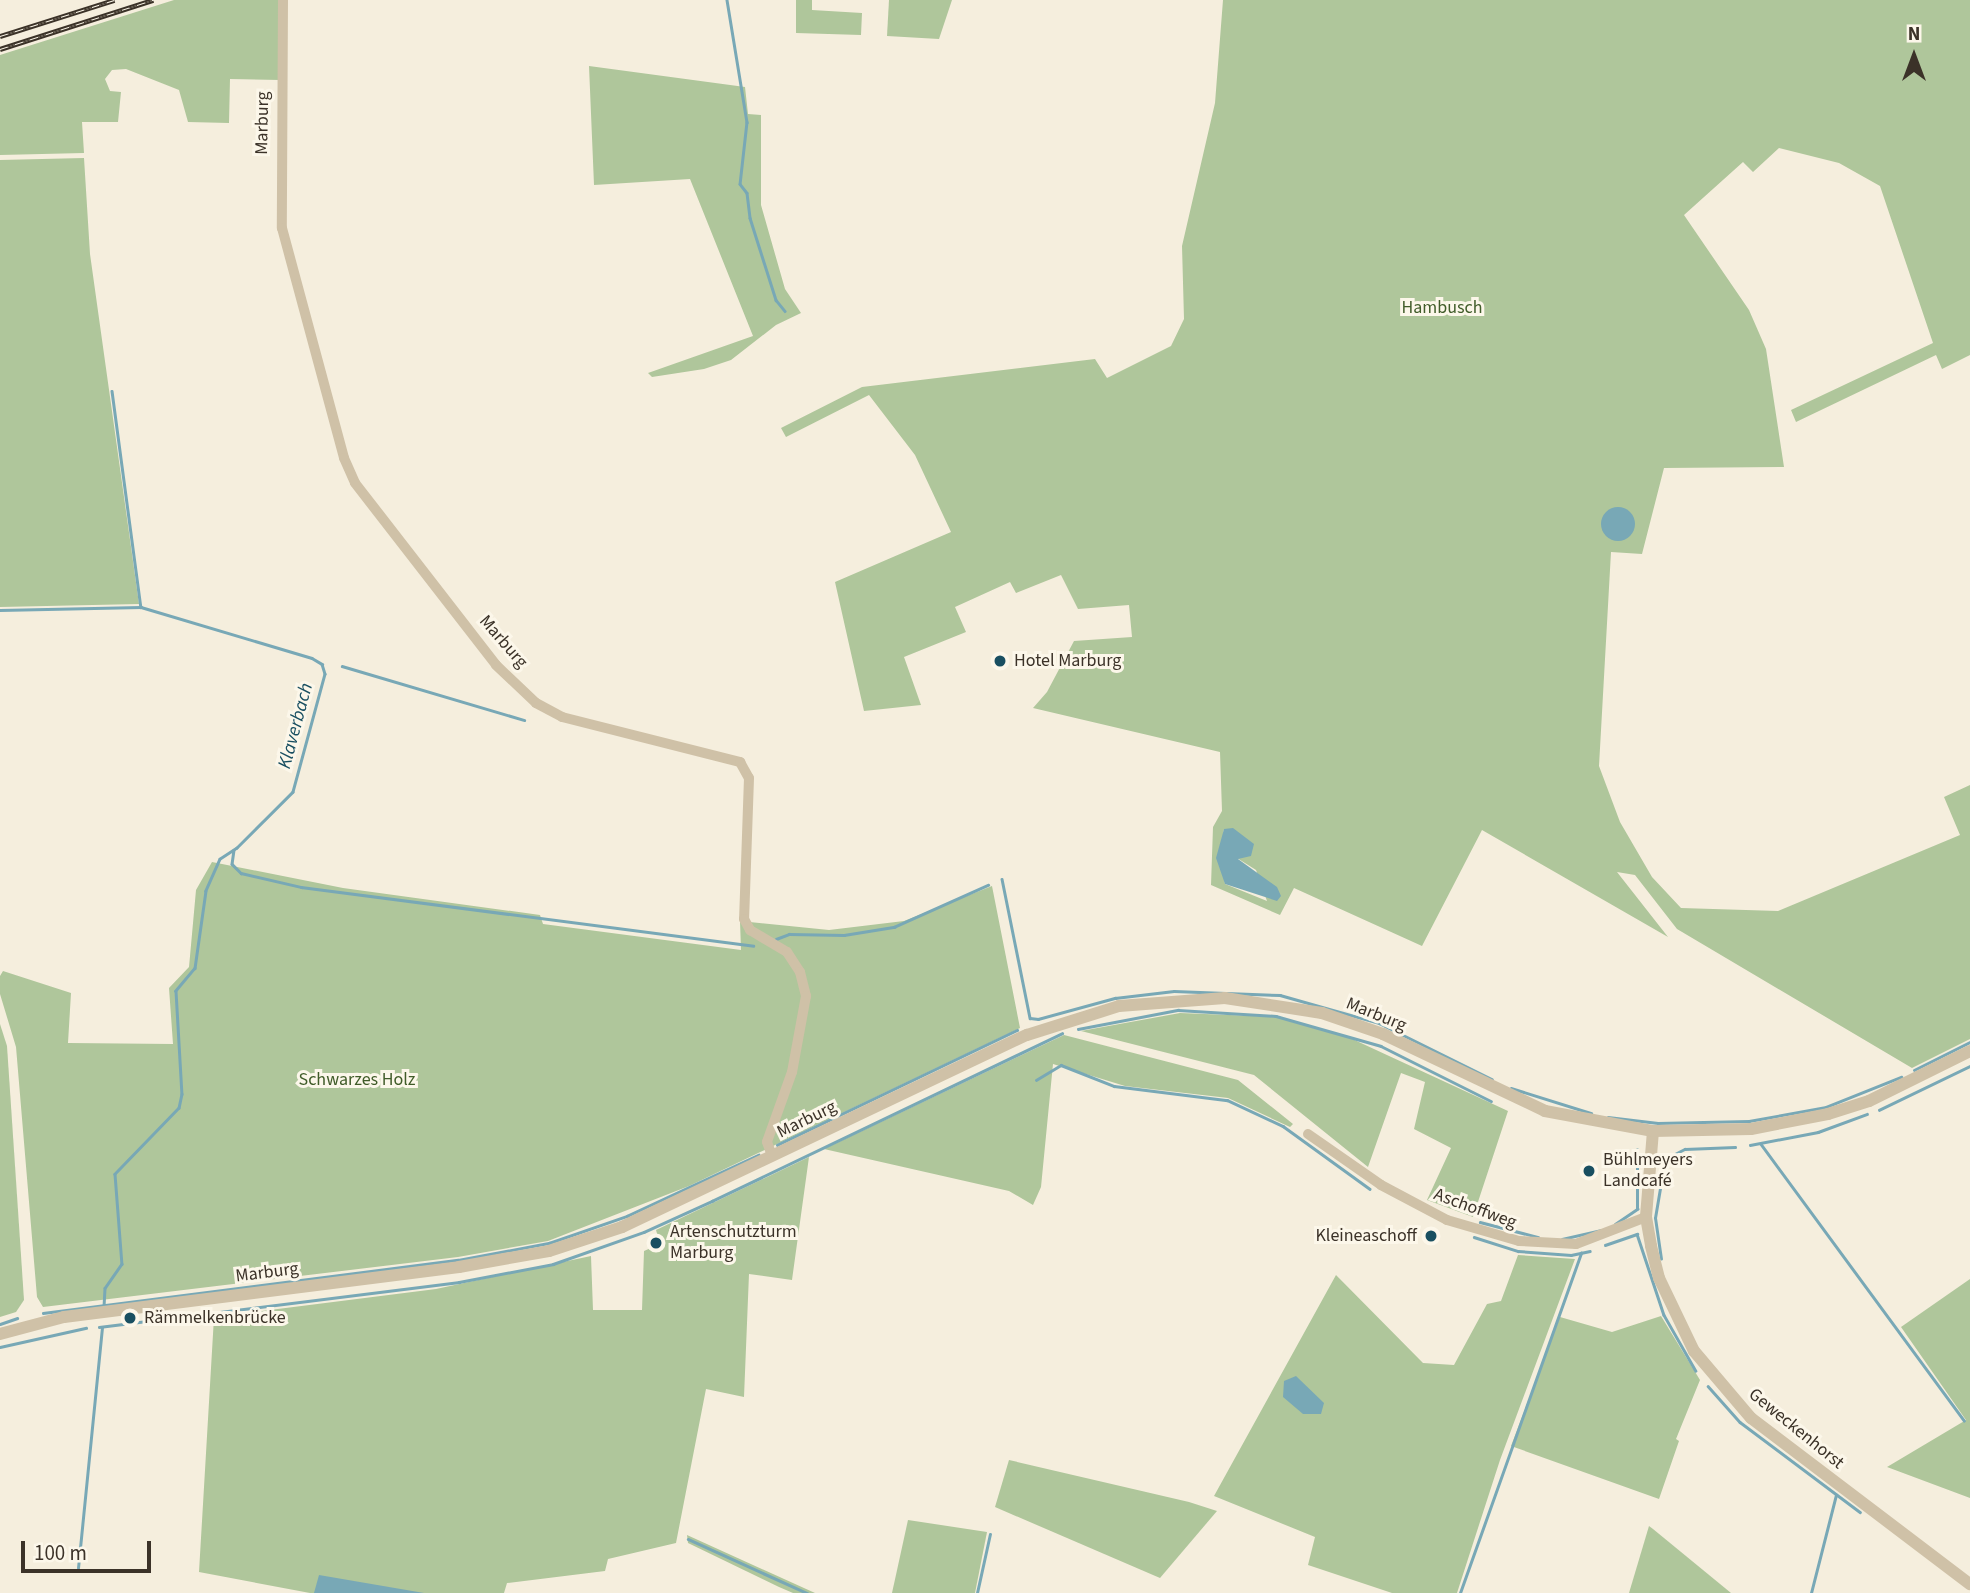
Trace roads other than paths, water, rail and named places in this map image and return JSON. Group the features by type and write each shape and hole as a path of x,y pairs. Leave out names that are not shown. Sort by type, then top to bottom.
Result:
{"street":[{"name":"Marburg","path":"283,0 282,228 344,458 355,483 496,666 536,703 562,717 740,762 749,778 744,919 750,930 787,952 800,972 806,996 792,1072 767,1142 772,1156"},
{"name":"Marburg","path":"0,1334 64,1317 459,1267 549,1251 622,1227 1064,1020 1119,1006 1177,999 1277,1003 1322,1013 1383,1034 1545,1111 1653,1131 1751,1129 1803,1121 1869,1101 1970,1051"},
{"name":"Geweckenhorst","path":"1653,1131 1646,1217 1659,1278 1675,1317 1720,1387 1787,1448 1970,1584"},
{"name":"Aschoffweg","path":"1308,1134 1381,1185 1437,1214 1519,1241 1576,1244 1646,1217"}],"water":[{"path":"1618,507 1630,512 1635,524 1630,536 1618,541 1606,536 1601,524 1606,512"},
{"path":"1233,828 1254,844 1251,856 1238,859 1277,887 1281,896 1277,901 1225,884 1216,858 1224,829"},
{"path":"1296,1376 1324,1403 1321,1414 1303,1414 1283,1397 1284,1381"},
{"path":"319,1575 424,1593 314,1593"}],"waterway":[{"path":"727,0 747,122 740,184 747,193 750,218 776,300 785,311"},
{"path":"112,391 141,607"},
{"name":"Klaverbach","path":"0,610 141,607 312,658 322,664 325,674 293,792 237,848 220,859 206,891 195,968 176,991 182,1094 179,1108 115,1174 122,1264 105,1288 104,1305"},
{"path":"342,666 524,720"},
{"path":"234,850 232,864 241,873 301,887 753,946"},
{"path":"1002,879 1030,1018 1038,1019 1115,998 1174,991 1280,995 1379,1023 1492,1079"},
{"path":"776,939 789,934 844,935 894,927 988,885"},
{"path":"1078,1029 1178,1010 1276,1016 1381,1046 1491,1101"},
{"path":"777,1145 1017,1030"},
{"path":"99,1327 459,1282 553,1264 644,1232 1062,1033"},
{"path":"1914,1070 1970,1042"},
{"path":"1036,1080 1061,1065 1114,1086 1227,1100 1283,1126 1370,1189"},
{"path":"1879,1110 1970,1066"},
{"path":"1608,1117 1658,1123 1749,1121 1826,1107 1901,1077"},
{"path":"1511,1088 1591,1113"},
{"path":"1750,1145 1818,1132 1867,1114"},
{"path":"1761,1144 1964,1420"},
{"path":"1661,1259 1655,1218 1665,1159 1685,1149 1735,1147"},
{"path":"1615,1224 1637,1209 1637,1150"},
{"path":"43,1313 458,1260 549,1243 627,1216 758,1155"},
{"path":"1480,1222 1538,1237"},
{"path":"1562,1239 1600,1230"},
{"path":"1605,1245 1637,1234 1664,1315 1696,1371"},
{"path":"1474,1237 1518,1251 1571,1255 1590,1251"},
{"path":"1460,1593 1581,1253"},
{"path":"0,1324 17,1318"},
{"path":"0,1347 86,1328"},
{"path":"78,1568 102,1328"},
{"path":"1708,1386 1740,1422 1860,1512"},
{"path":"1811,1593 1836,1495"},
{"path":"977,1593 990,1534"},
{"path":"688,1539 807,1593"}],"railway":[{"path":"0,36 114,0"},
{"path":"0,49 153,0"}],"place":[{"name":"Hotel Marburg","path":"1000,661"},
{"name":"Bühlmeyers Landcafé","path":"1589,1171"},
{"name":"Kleineaschoff","path":"1431,1236"},
{"name":"Artenschutzturm Marburg","path":"656,1243"},
{"name":"Rämmelkenbrücke","path":"130,1318"}],"park label":[{"name":"Hambusch","path":"1442,308"},
{"name":"Schwarzes Holz","path":"357,1080"}]}
